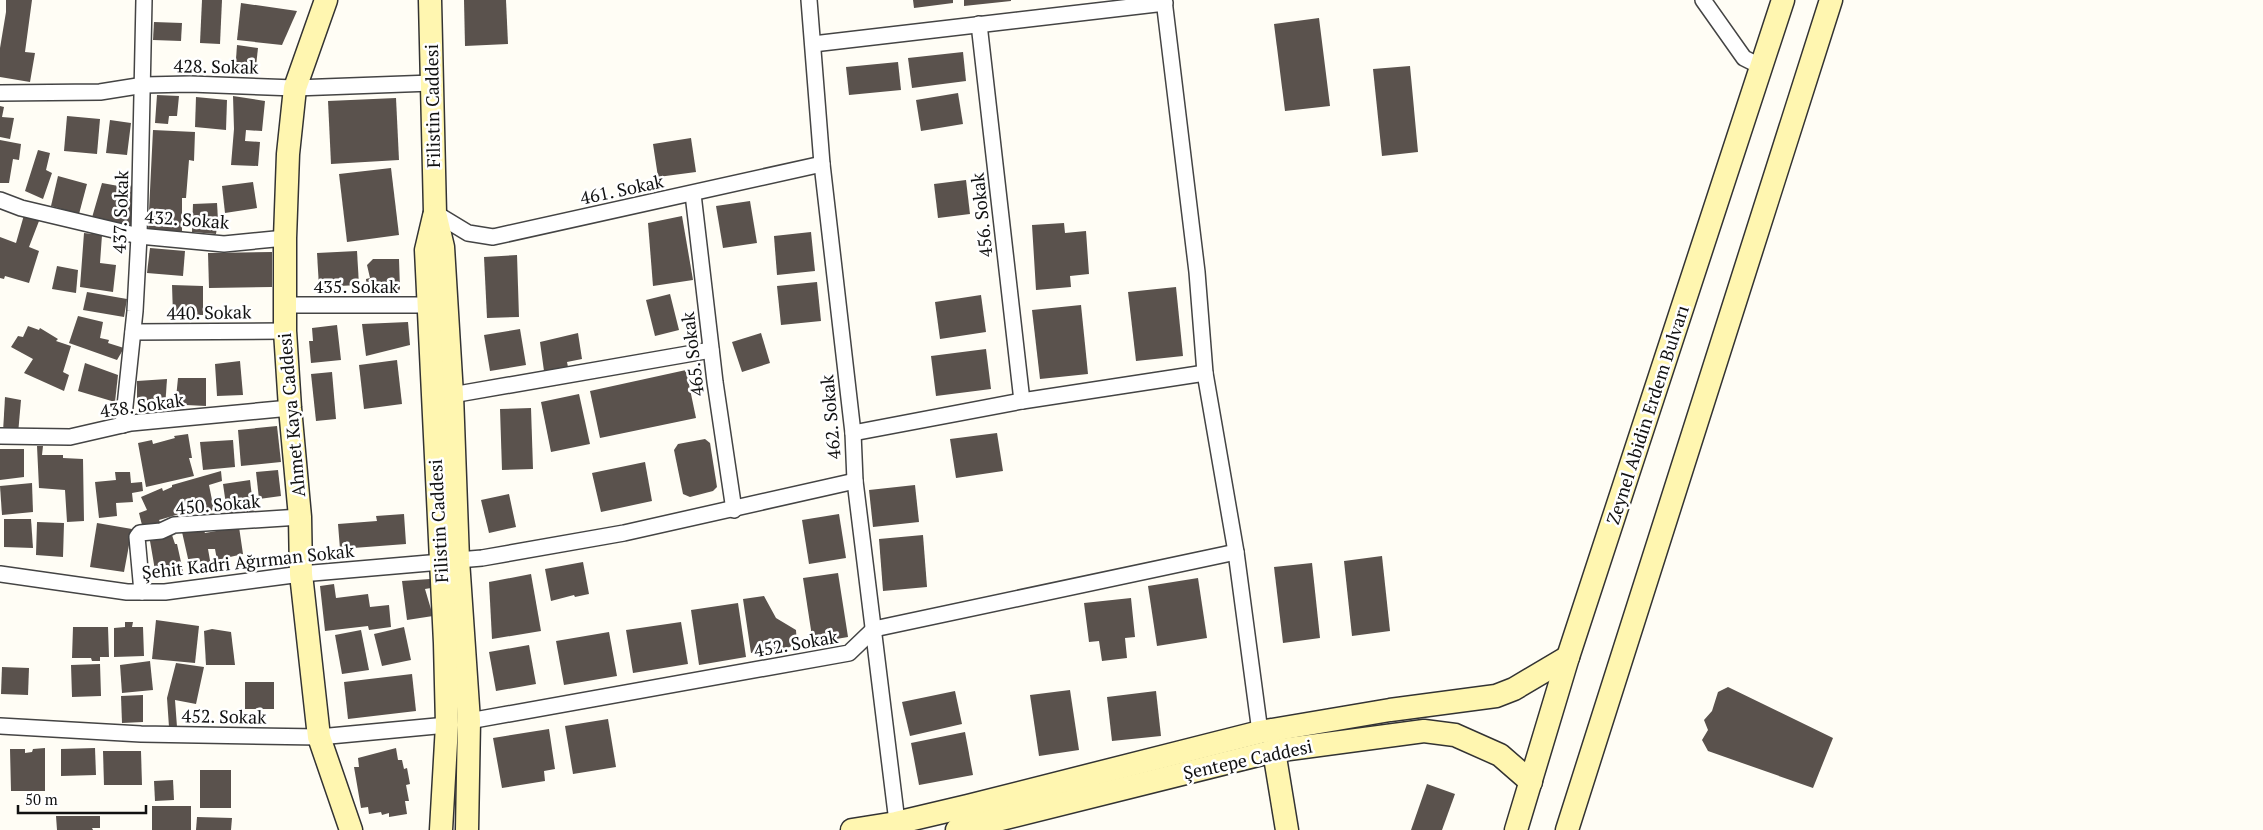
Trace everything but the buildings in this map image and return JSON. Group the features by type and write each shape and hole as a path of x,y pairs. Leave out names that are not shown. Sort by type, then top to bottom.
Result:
{"street":[{"name":"437. Sokak","path":"123,425 133,332 139,236 144,85 144,0"},
{"name":"Ahmet Kaya Caddesi","path":"326,0 296,88 288,154 285,238 285,331 300,517 301,574 319,737 351,830"},
{"name":"Filistin Caddesi","path":"430,0 435,213 443,247 452,395 447,725 441,830"},
{"name":"462. Sokak","path":"809,0 822,164 853,433 855,482 897,826"},
{"path":"1704,0 1744,58 1762,67"},
{"name":"Zeynel Abidin Erdem Bulvarı","path":"1516,830 1568,657 1783,0"},
{"path":"1567,830 1831,0"},
{"path":"813,44 1165,2 1197,272 1205,373 1236,552 1260,732"},
{"name":"456. Sokak","path":"979,24 1022,401"},
{"name":"428. Sokak","path":"0,93 100,92 144,85 190,84 296,88 432,83"},
{"name":"461. Sokak","path":"435,213 468,233 493,237 822,164"},
{"name":"465. Sokak","path":"693,194 711,350 734,510"},
{"name":"432. Sokak","path":"0,200 21,208 139,236 224,244 285,238"},
{"name":"Filistin Caddesi","path":"435,213 426,250 428,305 449,561 469,720 467,830"},
{"name":"435. Sokak","path":"285,305 428,305"},
{"name":"440. Sokak","path":"133,332 285,331"},
{"path":"452,395 711,350"},
{"path":"853,433 1022,401 1205,373"},
{"name":"438. Sokak","path":"0,436 70,437 123,425 290,408"},
{"name":"Şehit Kadri Ağırman Sokak","path":"0,574 127,592 165,592 301,574 482,558 624,533 855,482"},
{"name":"450. Sokak","path":"142,592 137,537 140,533 161,531 174,525 300,517"},
{"path":"874,629 1236,552"},
{"name":"452. Sokak","path":"469,720 849,653 874,629"},
{"path":"852,830 897,826 1260,732 1390,710 1496,696 1514,689 1568,657"},
{"name":"452. Sokak","path":"0,726 141,734 319,737 447,725"},
{"name":"Şentepe Caddesi","path":"957,830 1274,751 1424,731 1442,732 1500,755 1531,782"},
{"path":"1274,751 1287,830"}]}
